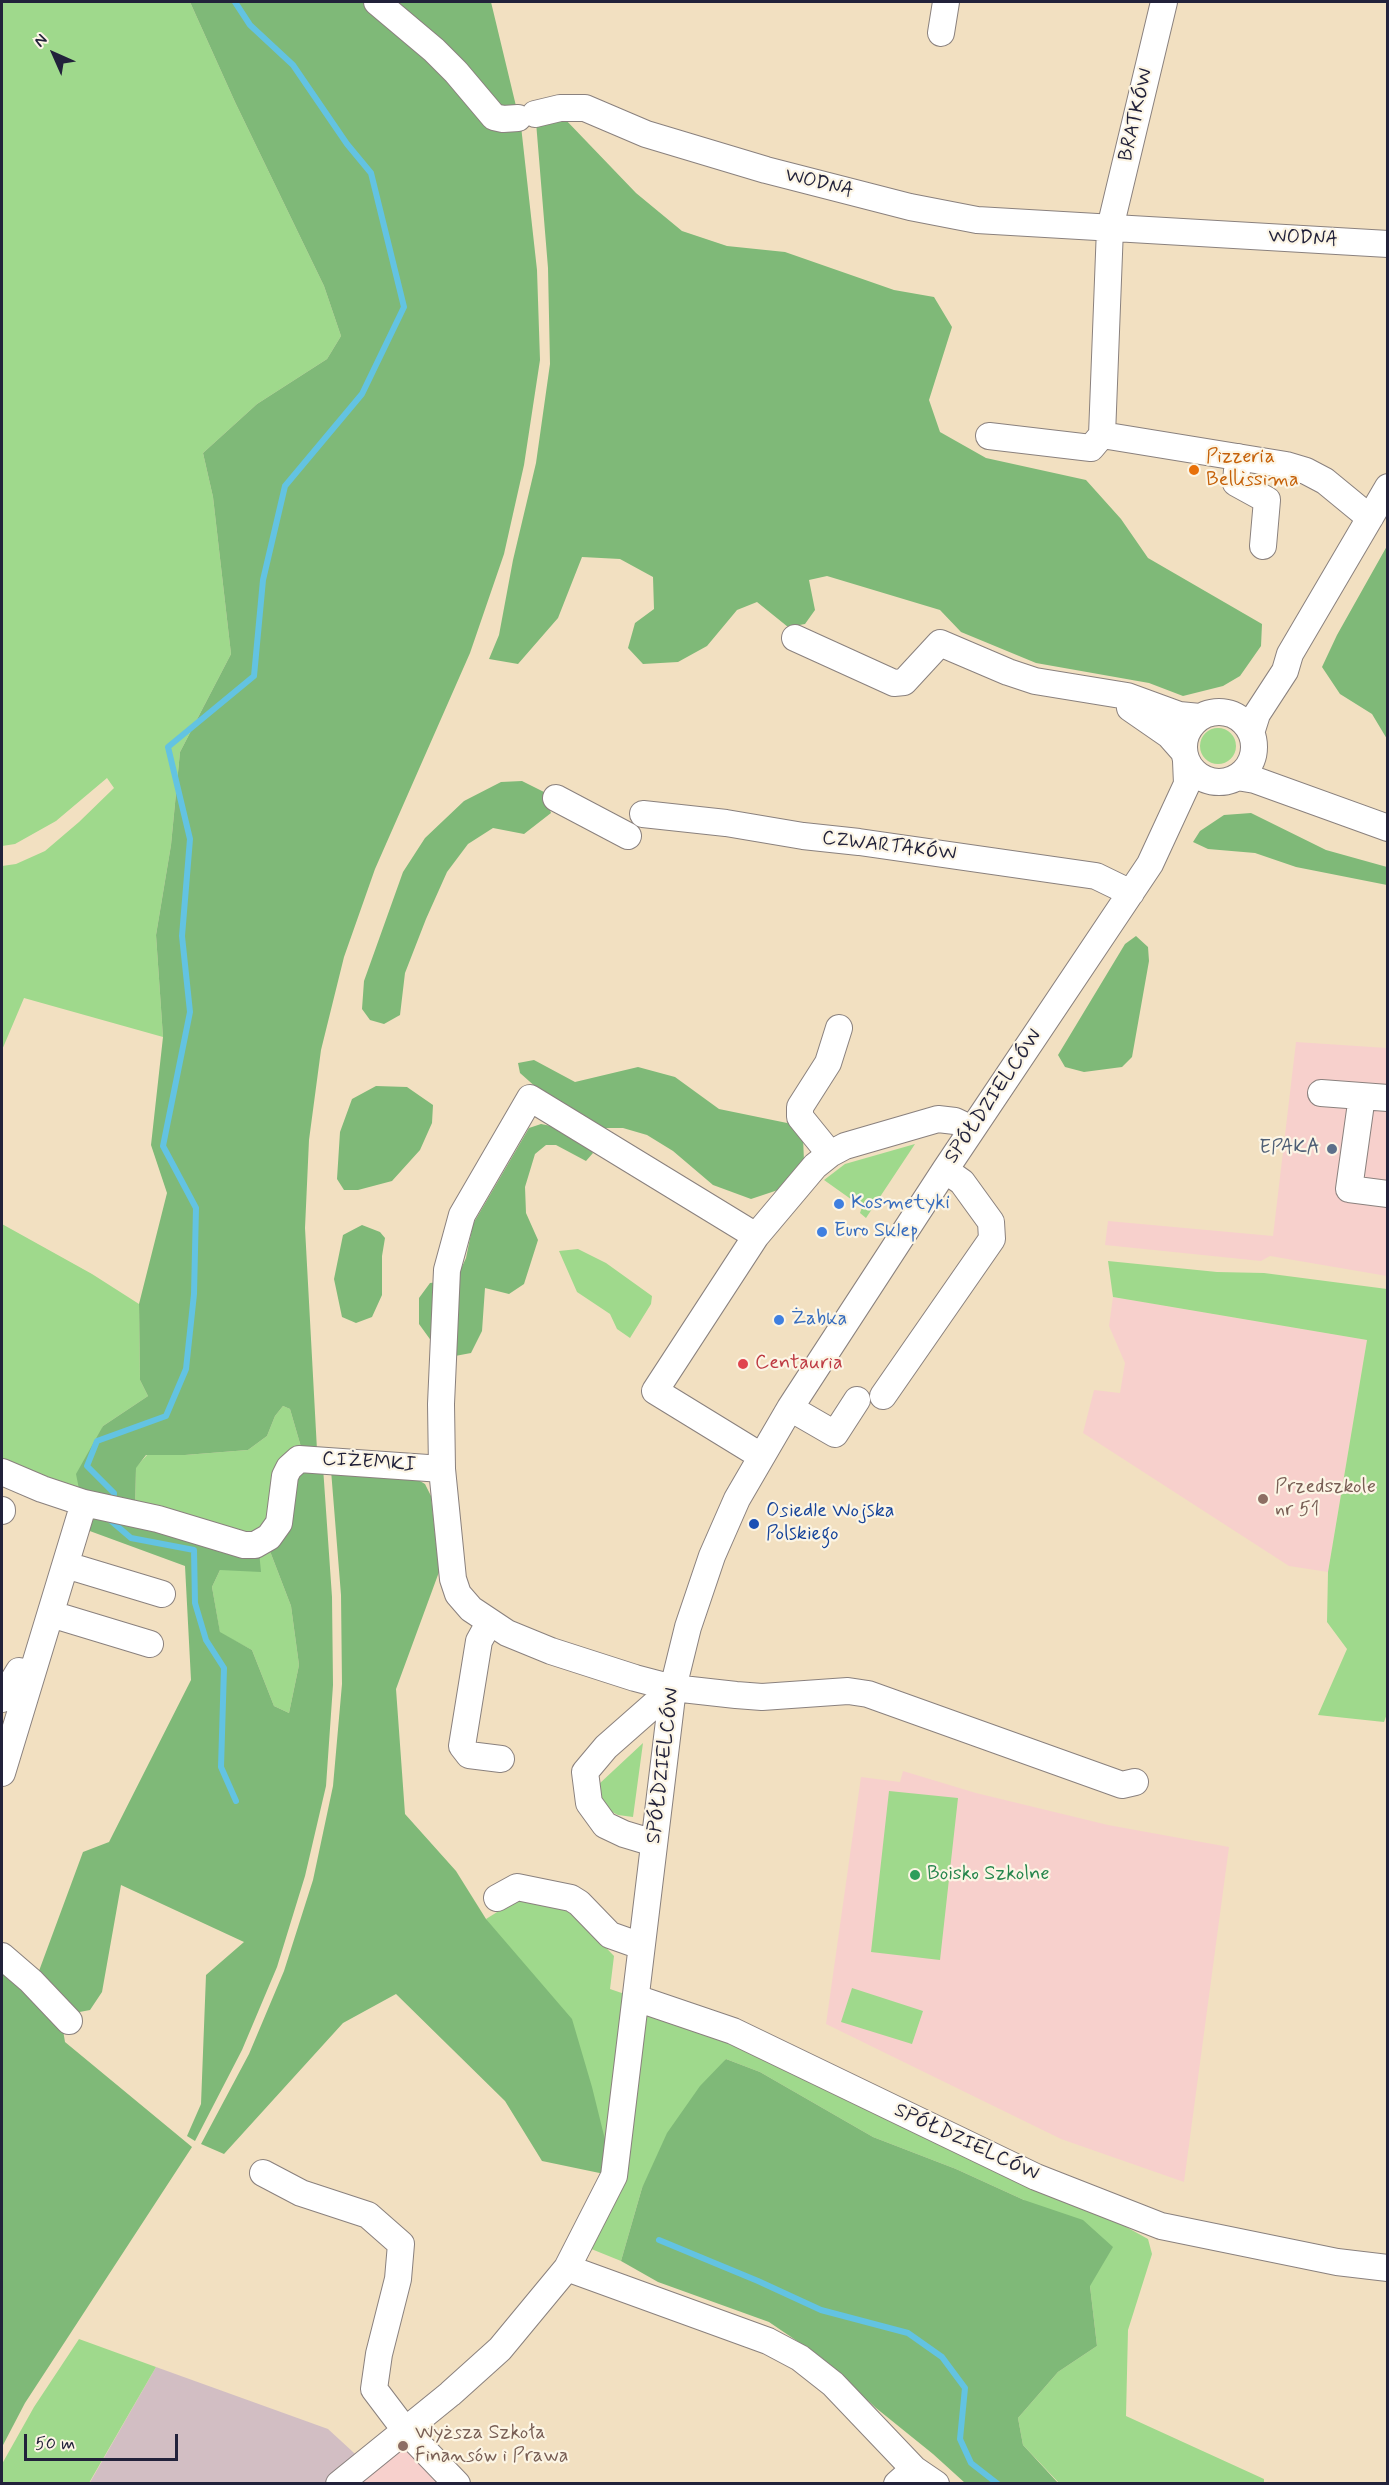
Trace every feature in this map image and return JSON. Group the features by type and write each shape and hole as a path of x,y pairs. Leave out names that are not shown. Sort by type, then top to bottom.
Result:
{"street":[{"name":"WODNA","path":"376,2 435,50 494,117 503,119 560,108 585,108 646,134 766,170 910,207 977,220 1388,244"},
{"path":"941,33 946,2"},
{"name":"BRATKÓW","path":"1110,228 1164,2"},
{"path":"989,436 1091,448 1102,435 1110,228"},
{"path":"1102,435 1286,465 1306,471 1325,481 1370,518"},
{"path":"1238,458 1236,483 1267,500 1263,546"},
{"path":"1185,757 1187,732 1209,715 1237,705 1290,654 1388,487"},
{"path":"795,638 894,683 904,682 940,643 1035,681 1127,696 1179,715 1238,718 1264,761 1278,775 1322,804"},
{"path":"1228,780 1250,762 1257,714 1285,671 1290,654"},
{"path":"1107,694 1150,720 1169,735 1199,777 1255,780 1298,798 1322,804 1388,828"},
{"name":"SPÓŁDZIELCÓW","path":"1185,757 1186,784 1150,864 945,1170 790,1408 730,1513 712,1556 688,1627 673,1688 636,1998 733,2031 1036,2177 1161,2226 1337,2262 1388,2268"},
{"name":"SPÓŁDZIELCÓW","path":"1150,864 1165,848 1203,796 1228,780"},
{"path":"556,798 628,837"},
{"name":"CZWARTAKÓW","path":"643,814 726,823 803,836 1096,876 1131,893"},
{"path":"830,1154 800,1117 800,1107 828,1063 839,1028"},
{"path":"1321,1093 1388,1098"},
{"path":"1362,1096 1349,1189 1388,1194"},
{"path":"442,1468 441,1404 447,1270 462,1215 530,1098 756,1236"},
{"path":"761,1456 655,1391 756,1236 815,1166 845,1146 938,1119 955,1121 972,1130"},
{"path":"883,1396 992,1239 992,1222 962,1182 945,1170"},
{"path":"790,1408 835,1434 857,1400"},
{"name":"CIŻEMKI","path":"2,1472 42,1489 103,1507 158,1519 244,1545 255,1545 269,1537 279,1523 285,1476 289,1468 300,1459 442,1468 453,1580 458,1594 471,1609 507,1633 551,1651 673,1688 762,1696 848,1691 868,1694 1122,1785 1134,1782"},
{"path":"2,1696 51,1614 66,1565 103,1507"},
{"path":"66,1565 162,1594"},
{"path":"51,1614 150,1644"},
{"path":"489,1623 479,1641 462,1746 469,1755 501,1759"},
{"path":"2,1773 18,1670"},
{"path":"654,1843 624,1834 605,1824 588,1803 585,1772 606,1747 673,1688"},
{"path":"497,1898 517,1887 571,1898 579,1903 610,1935 641,1946"},
{"path":"2,1956 31,1981 69,2021"},
{"path":"339,2484 450,2394 500,2349 567,2268 614,2176 636,1998"},
{"path":"263,2173 301,2193 368,2216 401,2244 398,2279 379,2354 374,2390 405,2430 457,2484"},
{"path":"567,2268 768,2341 800,2358 833,2384 905,2476 936,2484"}],"shaded area":[{"path":"1296,1042 1387,1048 1387,1276 1270,1256 1261,1261 1105,1245 1108,1221 1273,1236"},
{"name":"Przedszkole nr 51","path":"1113,1297 1367,1340 1328,1572 1289,1566 1083,1433 1094,1390 1120,1393 1125,1363 1109,1326"},
{"path":"903,1771 976,1793 1108,1825 1229,1847 1184,2182 1061,2139 826,2024 861,1777 900,1782"},
{"path":"156,2367 328,2429 365,2463 339,2483 89,2484"},
{"name":"Wyższa Szkoła Finansów i Prawa","path":"405,2430 457,2484 340,2484"}],"green space":[{"path":"2,2 190,2 235,102 324,286 341,336 327,359 257,404 203,453 213,497 231,654 180,752 171,845 156,935 163,1037 24,998 2,1050 2,866 16,864 45,851 114,788 107,778 56,821 15,844 2,846"},
{"path":"190,2 365,2 521,126 537,270 540,360 524,465 504,554 470,653 375,869 344,957 321,1050 309,1140 305,1228 317,1450 301,1447 290,1409 283,1406 275,1416 267,1436 248,1450 185,1455 146,1455 136,1468 135,1509 80,1494 76,1474 103,1426 148,1396 140,1380 139,1304 167,1193 151,1145 163,1037 156,935 171,845 180,752 231,654 213,497 203,453 257,404 327,359 341,336 324,286 235,102"},
{"path":"388,2 491,2 516,106 502,110"},
{"path":"563,117 636,193 682,231 727,246 785,252 894,290 934,297 952,327 929,400 940,432 986,458 1086,480 1121,519 1148,558 1262,624 1261,646 1240,676 1223,686 1183,696 1149,683 1036,663 961,632 940,610 827,576 809,580 815,610 805,624 788,627 757,602 737,610 707,646 678,662 643,664 628,648 635,623 654,609 653,577 620,559 582,557 558,618 518,664 489,659 499,635 513,560 536,463 550,364 548,268 536,122"},
{"path":"1387,546 1387,739 1372,714 1340,694 1322,667 1337,635"},
{"path":"1218,728 1231,733 1236,746 1231,759 1218,764 1205,759 1200,746 1205,733"},
{"path":"522,781 544,792 551,813 524,834 493,828 468,844 447,872 426,919 405,973 400,1015 384,1024 370,1020 362,1009 364,981 403,872 425,838 464,801 501,782"},
{"path":"1251,813 1326,850 1387,867 1387,885 1296,867 1255,853 1208,849 1193,842 1200,831 1224,815"},
{"path":"1136,936 1148,947 1149,961 1132,1057 1122,1067 1084,1072 1065,1067 1058,1055 1125,944"},
{"path":"534,1060 575,1082 638,1067 675,1077 719,1109 792,1124 803,1136 804,1162 778,1190 751,1199 713,1185 673,1151 647,1135 623,1128 601,1128 538,1089 520,1073 518,1063"},
{"path":"376,1086 407,1087 433,1105 432,1123 420,1150 392,1181 358,1190 344,1190 337,1179 340,1132 352,1099"},
{"path":"541,1124 556,1127 586,1144 593,1153 586,1161 556,1145 546,1145 535,1154 525,1187 526,1213 538,1240 524,1284 509,1294 485,1288 482,1331 471,1353 455,1356 432,1342 419,1324 419,1298 430,1283 456,1280 466,1258 473,1224 529,1128"},
{"path":"915,1144 866,1218 860,1213 862,1207 824,1180 845,1164"},
{"path":"2,1224 92,1274 139,1304 140,1380 148,1396 103,1426 80,1494 2,1464"},
{"path":"362,1225 380,1232 385,1238 382,1256 382,1295 372,1317 356,1323 342,1317 334,1279 343,1235"},
{"path":"578,1249 606,1263 652,1296 651,1304 630,1338 617,1329 610,1314 577,1292 559,1251"},
{"path":"1108,1261 1217,1272 1264,1273 1387,1289 1388,1711 1384,1722 1318,1715 1347,1649 1327,1622 1328,1572 1367,1340 1113,1297"},
{"path":"283,1406 290,1409 301,1447 289,1450 279,1462 265,1528 242,1536 135,1509 136,1467 147,1455 185,1455 248,1450 267,1436 275,1416"},
{"path":"323,1467 332,1597 333,1685 326,1786 305,1876 277,1967 242,2050 195,2141 187,2136 201,2104 206,1975 244,1942 121,1885 102,1992 90,2010 69,2014 36,1979 83,1852 109,1842 191,1680 185,1566 87,1530 90,1520 100,1512 259,1551 261,1572 220,1570 212,1587 220,1632 252,1650 274,1706 289,1713 299,1665 291,1606 268,1546 298,1472"},
{"path":"331,1470 413,1477 425,1484 431,1496 439,1572 396,1689 405,1814 456,1871 486,1919 572,2019 614,2176 542,2161 505,2101 396,1994 343,2023 224,2154 201,2144 249,2054 284,1971 313,1880 333,1786 342,1684 341,1595"},
{"path":"268,1546 291,1606 299,1665 289,1713 274,1706 252,1650 220,1633 212,1587 220,1570"},
{"path":"643,1743 633,1817 618,1815 608,1810 601,1799 599,1784"},
{"name":"Boisko Szkolne","path":"889,1791 958,1798 940,1960 871,1952"},
{"path":"526,1894 564,1904 614,1956 610,1989 733,2031 1036,2177 1148,2239 1152,2254 1128,2330 1126,2416 1264,2479 1264,2483 1059,2483 1023,2445 1018,2418 1058,2372 1097,2346 1090,2286 1024,2200 956,2169 873,2137 760,2072 726,2059 642,2188 621,2261 579,2244 614,2176 486,1919"},
{"path":"2,1962 62,2024 65,2042 192,2147 25,2403 2,2447"},
{"path":"852,1988 923,2011 912,2044 841,2022"},
{"path":"726,2059 760,2072 873,2137 956,2169 1024,2200 1083,2220 1113,2247 1090,2286 1097,2346 1058,2372 1018,2418 1023,2445 1059,2484 965,2483 876,2408 822,2358 769,2322 658,2282 621,2261 642,2188 667,2133 700,2086"},
{"path":"79,2339 156,2367 89,2483 2,2483 2,2464 34,2407"}],"waterway":[{"path":"113,1504 114,1493 87,1466 97,1441 166,1416 186,1369 194,1294 196,1208 163,1146 190,1012 182,936 190,839 168,747 254,676 263,580 285,486 362,394 404,307 371,173 347,144 293,65 250,25 235,2"},
{"path":"111,1517 110,1520 131,1538 194,1550 195,1603 206,1640 224,1668 221,1767 236,1801"},
{"path":"659,2240 821,2310 908,2333 942,2357 965,2388 960,2439 971,2463 998,2484"}],"place":[{"name":"Pizzeria Bellissima","path":"1194,470"},
{"name":"EPAKA","path":"1332,1149"},
{"name":"Kosmetyki","path":"839,1204"},
{"name":"Euro Sklep","path":"822,1232"},
{"name":"Żabka","path":"779,1320"},
{"name":"Centauria","path":"743,1364"},
{"name":"Przedszkole nr 51","path":"1263,1499"},
{"name":"Osiedle Wojska Polskiego","path":"754,1524"},
{"name":"Boisko Szkolne","path":"915,1875"},
{"name":"Wyższa Szkoła Finansów i Prawa","path":"403,2446"}]}
